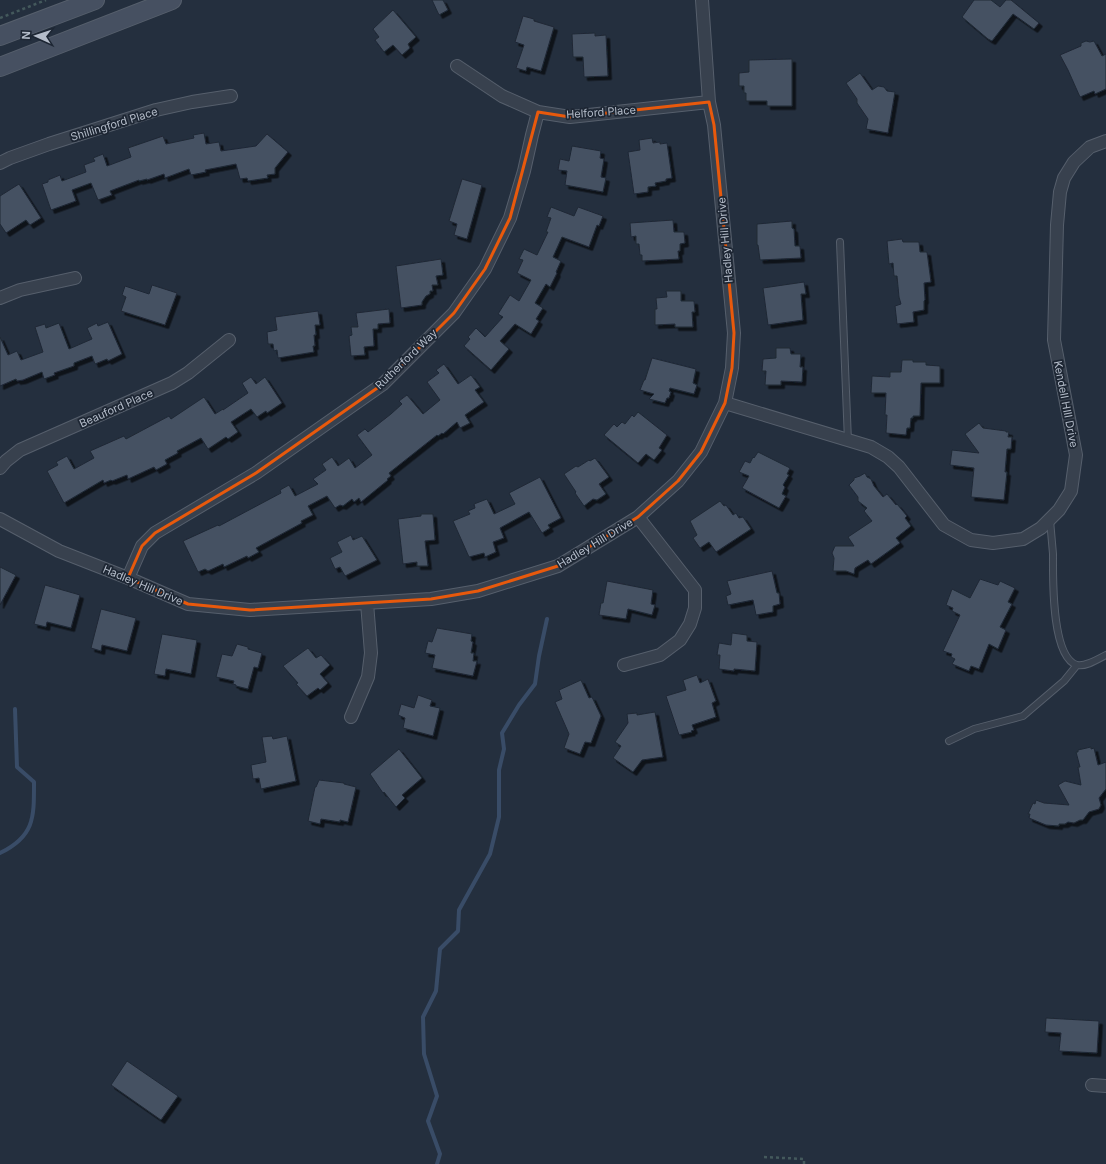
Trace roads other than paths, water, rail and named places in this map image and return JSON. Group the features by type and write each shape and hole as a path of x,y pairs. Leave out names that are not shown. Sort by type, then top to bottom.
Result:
{"main road":[{"path":"0,36 95,0"},
{"path":"0,67 172,0"}],"street":[{"name":"Hadley Hill Drive","path":"0,519 59,551 128,578 188,604 250,610 431,599 478,591 558,566 638,517 678,481 701,452 725,403 732,368 734,333 714,125 709,102 702,0"},
{"name":"Helford Place","path":"457,66 502,96 538,112 570,117 709,102"},
{"name":"Shillingford Place","path":"0,163 49,144 156,110 230,96"},
{"name":"Rutherford Way","path":"128,578 142,546 155,533 256,473 383,384 454,312 486,269 510,218 524,171 538,112"},
{"name":"Kendell HIll Drive","path":"725,403 871,448 888,457 899,467 944,525 971,540 993,543 1023,539 1041,528 1059,510 1071,491 1076,455 1054,340 1057,225 1060,192 1064,178 1074,162 1090,147 1106,141"},
{"path":"0,298 20,290 75,278"},
{"name":"Beauford Place","path":"0,468 20,450 172,383 188,373 229,340"},
{"path":"624,665 660,655 680,640 690,624 695,608 695,590 638,517"},
{"path":"351,717 368,677 371,653 367,603"},
{"path":"1092,1085 1106,1086"}],"lane":[{"path":"840,242 848,441"},
{"path":"1050,519 1057,628 1062,646 1069,660 1078,665 1086,664 1106,655"},
{"path":"949,741 974,729 1023,716 1064,681 1078,665"}],"waterway":[{"path":"437,1164 440,1154 428,1121 437,1096 424,1054 423,1017 436,991 440,949 458,931 459,910 490,854 499,817 499,770 504,749 502,733 519,705 535,684 547,619"},
{"path":"0,853 12,847 26,832 30,824 34,805 34,782 17,767 15,709"}]}
